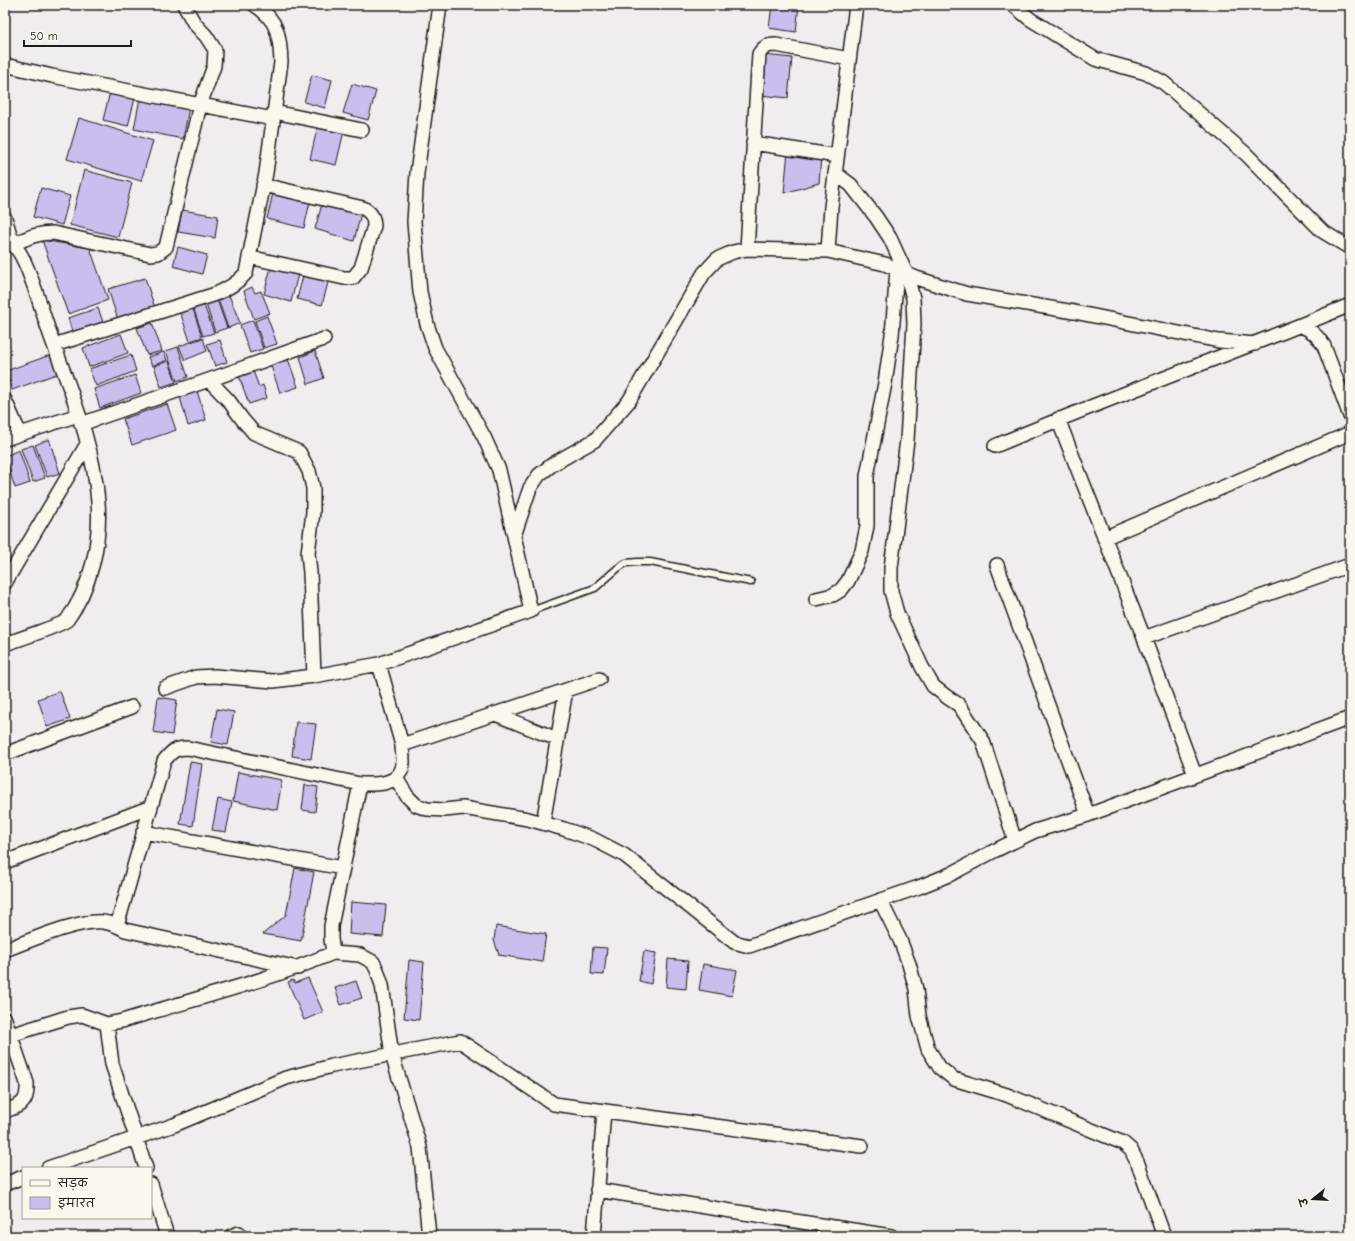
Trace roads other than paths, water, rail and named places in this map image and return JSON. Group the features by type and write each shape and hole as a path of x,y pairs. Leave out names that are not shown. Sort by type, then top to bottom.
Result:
{"street":[{"path":"9,240 42,233 53,233 150,254 158,253 166,247 200,104 214,66 215,50 206,36 194,23 184,5"},
{"path":"54,345 212,295 225,290 238,282 246,273 263,185 282,62 281,46 277,29 265,12 254,5"},
{"path":"165,688 196,677 215,676 273,682 379,664 531,611 499,470 484,438 435,348 427,324 420,292 414,222 417,173 440,5"},
{"path":"828,251 831,207 856,5"},
{"path":"1013,5 1030,19 1095,59 1146,73 1164,83 1246,154 1322,231 1350,248"},
{"path":"747,249 759,54 762,48 769,45 776,45 849,59"},
{"path":"5,65 52,76 200,104 362,130"},
{"path":"753,143 837,156"},
{"path":"835,173 851,184 876,216 890,238 913,298 914,324 907,440 891,568 891,591 898,613 922,668 933,686 959,705 983,741 1015,841"},
{"path":"249,257 344,278 353,278 361,268 374,226 374,220 370,212 363,208 263,185"},
{"path":"5,218 9,240 21,254 80,419 88,444 98,502 98,533 93,564 83,592 66,622 5,644"},
{"path":"514,536 530,488 539,475 553,464 594,440 629,401 704,273 717,259 733,252 747,249 828,251 885,264 916,278 967,294 1074,312 1220,341 1255,344"},
{"path":"816,599 833,596 840,590 848,581 862,551 867,526 867,476 902,271"},
{"path":"995,446 1058,419 1255,344 1350,305"},
{"path":"1301,326 1309,329 1319,336 1350,416"},
{"path":"5,439 80,419 209,380 324,339"},
{"path":"209,380 229,401 242,420 254,433 298,452 309,471 313,488 313,512 308,553 314,676"},
{"path":"5,400 20,434"},
{"path":"1058,419 1144,638 1195,776"},
{"path":"1104,538 1350,432"},
{"path":"5,583 88,444"},
{"path":"997,565 1088,815"},
{"path":"1144,638 1350,565"},
{"path":"117,926 164,761 170,753 178,748 188,748 360,784 389,782 396,778 402,771 402,746 379,664"},
{"path":"402,746 599,679"},
{"path":"543,823 566,690"},
{"path":"5,754 132,707"},
{"path":"495,714 557,739"},
{"path":"396,778 407,796 416,805 427,809 445,810 463,808 528,819 593,839 624,855 734,942 749,946 951,874 1035,832 1088,815 1350,718"},
{"path":"333,953 331,939 332,926 360,784"},
{"path":"5,862 151,807"},
{"path":"144,832 343,868"},
{"path":"880,900 900,940 909,964 916,989 919,1016 928,1049 940,1068 954,1079 1007,1095 1123,1143 1131,1150 1138,1164 1164,1236"},
{"path":"5,950 74,925 93,922 108,922 125,930 298,968"},
{"path":"11,1035 68,1017 82,1015 107,1024 217,994 298,968 333,953 360,954 373,962 382,985 392,1055 420,1147 429,1236"},
{"path":"5,1019 27,1083 28,1094 25,1101 5,1111"},
{"path":"107,1024 112,1064 146,1167"},
{"path":"51,1167 174,1124 286,1078 332,1066 460,1041 554,1104 862,1146"},
{"path":"594,1236 604,1111"},
{"path":"5,1184 22,1177"},
{"path":"152,1187 167,1236"},
{"path":"597,1190 891,1236"}],"lane":[{"path":"531,611 595,588 626,563 650,562 751,582"}]}
